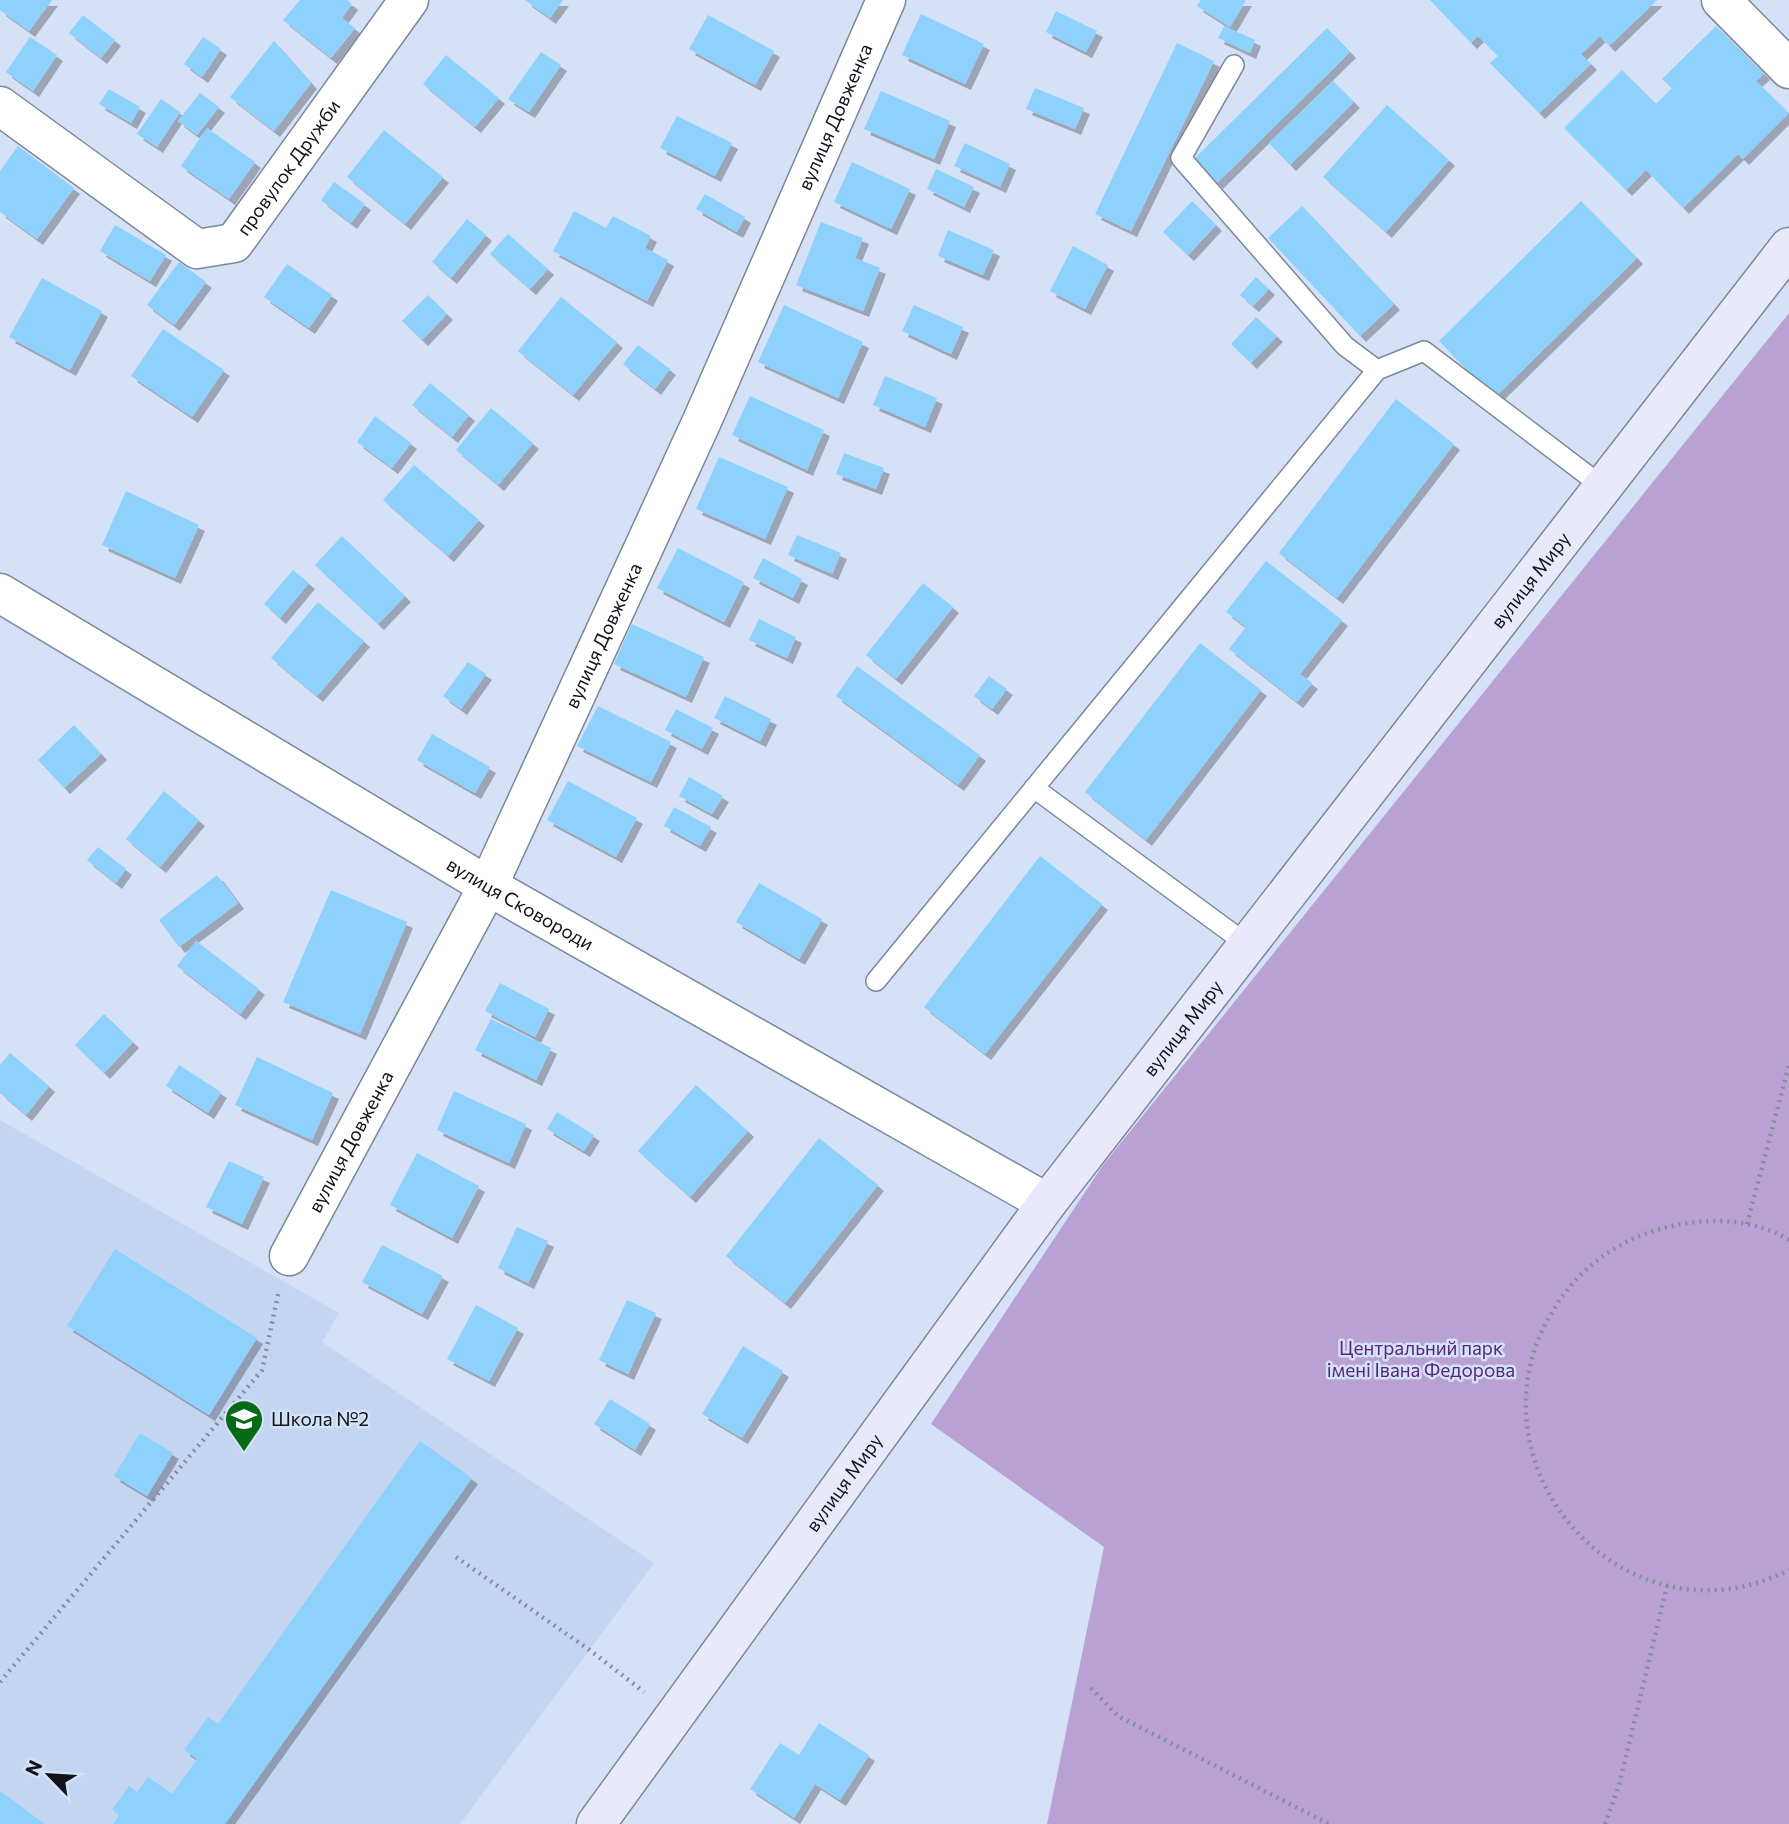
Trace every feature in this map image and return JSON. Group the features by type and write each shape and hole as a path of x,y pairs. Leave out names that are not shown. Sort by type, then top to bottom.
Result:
{"main road":[{"name":"вулиця Миру","path":"596,1824 1047,1203 1789,247"}],"street":[{"name":"провулок Дружби","path":"0,106 197,249 234,243 410,0"},
{"name":"вулиця Довженка","path":"289,1256 488,886 702,421 886,0"},
{"path":"1721,0 1789,69"},
{"name":"вулиця Сковороди","path":"0,593 488,886 1047,1203"}],"lane":[{"path":"1234,65 1181,158 1345,346 1377,370"},
{"path":"876,981 1377,370 1424,351 1603,487"},
{"path":"1034,788 1248,945"}],"path":[{"path":"1747,1224 1789,1065"},
{"path":"1789,1240 1780,1234 1747,1224 1713,1220 1682,1223 1642,1234 1604,1254 1572,1282 1548,1317 1532,1356 1525,1398 1528,1441 1541,1481 1562,1517 1592,1548 1628,1571 1667,1586 1709,1590 1765,1582 1789,1570"},
{"path":"0,1682 262,1370 281,1279 289,1256"},
{"path":"456,1557 590,1651 675,1716"},
{"path":"1605,1824 1619,1785 1667,1586"},
{"path":"1091,1688 1118,1716 1329,1824"}],"shaded area":[{"name":"Школа №2","path":"0,1120 339,1313 322,1342 654,1563 460,1824 0,1824"}],"green space":[{"name":"Центральний парк імені Івана Федорова","path":"1789,313 1789,1824 1047,1824 1104,1547 931,1424 1103,1165"}],"building":[{"path":"0,0 52,0 29,31 0,10"},
{"path":"300,0 347,0 352,4 342,18 355,28 331,58 283,20"},
{"path":"525,0 563,0 550,18"},
{"path":"1201,0 1246,0 1230,27 1197,6"},
{"path":"1430,0 1657,0 1609,46 1600,36 1581,54 1591,64 1539,113 1490,63 1498,56 1478,36 1471,43"},
{"path":"1056,11 1097,31 1086,52 1046,32"},
{"path":"921,14 984,44 965,84 902,55"},
{"path":"83,15 115,40 101,58 69,33"},
{"path":"708,15 774,51 755,85 689,49"},
{"path":"1224,26 1255,40 1250,53 1218,38"},
{"path":"1716,26 1764,74 1756,81 1789,113 1743,159 1738,154 1683,208 1646,170 1626,190 1564,128 1622,70 1656,104 1672,88 1662,79"},
{"path":"1327,28 1350,52 1217,183 1194,159"},
{"path":"30,37 57,55 33,91 6,72"},
{"path":"203,37 221,49 202,77 184,64"},
{"path":"274,41 311,83 274,131 230,97"},
{"path":"1177,43 1214,61 1131,231 1095,214"},
{"path":"541,52 561,65 529,112 508,99"},
{"path":"446,55 499,98 475,127 423,84"},
{"path":"1333,81 1354,102 1290,165 1269,143"},
{"path":"1035,88 1084,108 1075,129 1026,109"},
{"path":"109,89 140,107 131,123 99,104"},
{"path":"881,91 950,121 934,159 864,129"},
{"path":"200,93 219,107 197,135 178,121"},
{"path":"161,99 180,112 157,147 137,134"},
{"path":"1387,105 1449,160 1386,232 1323,177"},
{"path":"677,116 732,143 715,176 660,148"},
{"path":"207,128 255,162 229,199 181,166"},
{"path":"384,130 443,177 405,224 347,177"},
{"path":"965,143 1010,164 1000,187 954,166"},
{"path":"18,146 74,188 37,239 0,212 0,171"},
{"path":"852,162 910,189 891,229 834,202"},
{"path":"936,169 974,187 964,207 927,189"},
{"path":"334,182 365,204 351,223 321,200"},
{"path":"705,194 745,217 737,232 696,209"},
{"path":"1192,201 1216,225 1188,255 1163,232"},
{"path":"1581,201 1637,258 1494,398 1439,341"},
{"path":"1302,206 1394,304 1360,336 1268,238"},
{"path":"574,211 606,228 613,216 651,236 645,248 668,260 647,301 553,251"},
{"path":"467,219 486,235 451,278 432,262"},
{"path":"821,222 863,238 855,258 880,268 863,311 796,285"},
{"path":"115,225 166,255 150,281 100,251"},
{"path":"948,230 994,250 983,275 938,256"},
{"path":"508,234 548,269 530,289 490,254"},
{"path":"1073,246 1108,265 1085,309 1050,291"},
{"path":"179,262 206,282 174,325 147,305"},
{"path":"287,264 332,295 309,328 264,297"},
{"path":"1256,277 1269,289 1253,306 1240,295"},
{"path":"42,278 102,311 70,370 9,337"},
{"path":"428,295 447,314 422,340 402,321"},
{"path":"561,297 617,342 573,395 518,351"},
{"path":"784,305 863,342 838,398 758,362"},
{"path":"914,305 963,327 951,354 902,331"},
{"path":"1256,317 1277,336 1251,363 1231,344"},
{"path":"163,329 224,370 192,417 131,376"},
{"path":"638,345 670,369 655,389 623,364"},
{"path":"885,376 937,398 925,427 873,405"},
{"path":"430,383 469,415 452,437 412,405"},
{"path":"750,396 824,430 807,470 732,435"},
{"path":"1396,399 1454,444 1337,598 1279,553"},
{"path":"491,408 533,443 498,485 456,450"},
{"path":"375,416 411,443 392,468 357,442"},
{"path":"844,453 884,468 876,489 836,474"},
{"path":"719,457 788,487 765,539 696,509"},
{"path":"414,465 479,520 448,556 383,500"},
{"path":"126,491 199,525 175,578 102,545"},
{"path":"797,535 841,553 832,574 788,555"},
{"path":"342,536 405,596 378,624 315,565"},
{"path":"678,548 744,582 724,622 657,588"},
{"path":"763,558 802,579 793,598 753,578"},
{"path":"1266,561 1342,620 1300,674 1312,683 1297,702 1229,649 1246,627 1226,612"},
{"path":"293,570 309,583 280,618 264,604"},
{"path":"923,583 953,607 896,679 866,655"},
{"path":"318,602 364,641 317,696 271,658"},
{"path":"759,619 796,637 787,658 749,640"},
{"path":"632,624 704,657 686,697 614,664"},
{"path":"1200,643 1261,690 1146,840 1085,792"},
{"path":"468,662 486,674 461,709 443,696"},
{"path":"857,666 980,755 958,785 836,696"},
{"path":"989,676 1007,689 992,709 974,696"},
{"path":"725,696 771,719 760,741 714,718"},
{"path":"598,706 671,742 651,782 577,746"},
{"path":"676,709 713,728 702,749 665,730"},
{"path":"74,725 101,754 64,788 38,760"},
{"path":"432,734 490,767 475,793 417,760"},
{"path":"689,777 723,796 712,814 679,796"},
{"path":"568,781 637,818 616,857 547,820"},
{"path":"164,791 199,820 160,867 126,839"},
{"path":"674,807 711,827 700,846 664,826"},
{"path":"98,847 126,869 116,883 87,860"},
{"path":"1040,856 1102,904 985,1054 924,1007"},
{"path":"217,875 238,903 179,947 159,920"},
{"path":"759,883 822,919 799,959 736,922"},
{"path":"331,890 407,922 360,1034 283,1002"},
{"path":"196,941 259,989 240,1014 177,966"},
{"path":"500,983 549,1009 535,1037 485,1011"},
{"path":"104,1014 133,1042 104,1073 75,1045"},
{"path":"491,1019 551,1048 536,1080 475,1050"},
{"path":"10,1053 49,1086 26,1115 0,1093 0,1065"},
{"path":"257,1057 333,1093 312,1140 235,1105"},
{"path":"179,1065 221,1092 208,1113 166,1086"},
{"path":"696,1085 748,1131 690,1197 638,1151"},
{"path":"454,1091 526,1124 509,1163 437,1130"},
{"path":"557,1112 594,1135 584,1151 547,1129"},
{"path":"819,1138 878,1185 785,1303 726,1256"},
{"path":"417,1153 479,1186 452,1238 390,1205"},
{"path":"229,1161 264,1177 242,1224 206,1207"},
{"path":"517,1227 548,1241 528,1283 498,1268"},
{"path":"382,1245 443,1276 422,1314 362,1282"},
{"path":"115,1249 257,1338 209,1415 67,1326"},
{"path":"627,1300 656,1313 628,1374 599,1360"},
{"path":"476,1305 518,1328 489,1381 447,1359"},
{"path":"743,1346 783,1371 742,1438 702,1414"},
{"path":"610,1399 650,1424 635,1450 594,1424"},
{"path":"140,1433 173,1453 147,1496 114,1476"},
{"path":"420,1441 472,1478 225,1824 113,1824 119,1815 112,1810 129,1786 137,1792 148,1777 172,1794 197,1759 184,1750 208,1717 218,1724"},
{"path":"819,1723 869,1755 840,1800 815,1784 794,1818 750,1789 780,1743 799,1755"},
{"path":"0,1791 45,1824 0,1824"}],"place":[{"name":"Школа №2","path":"244,1453"}]}
